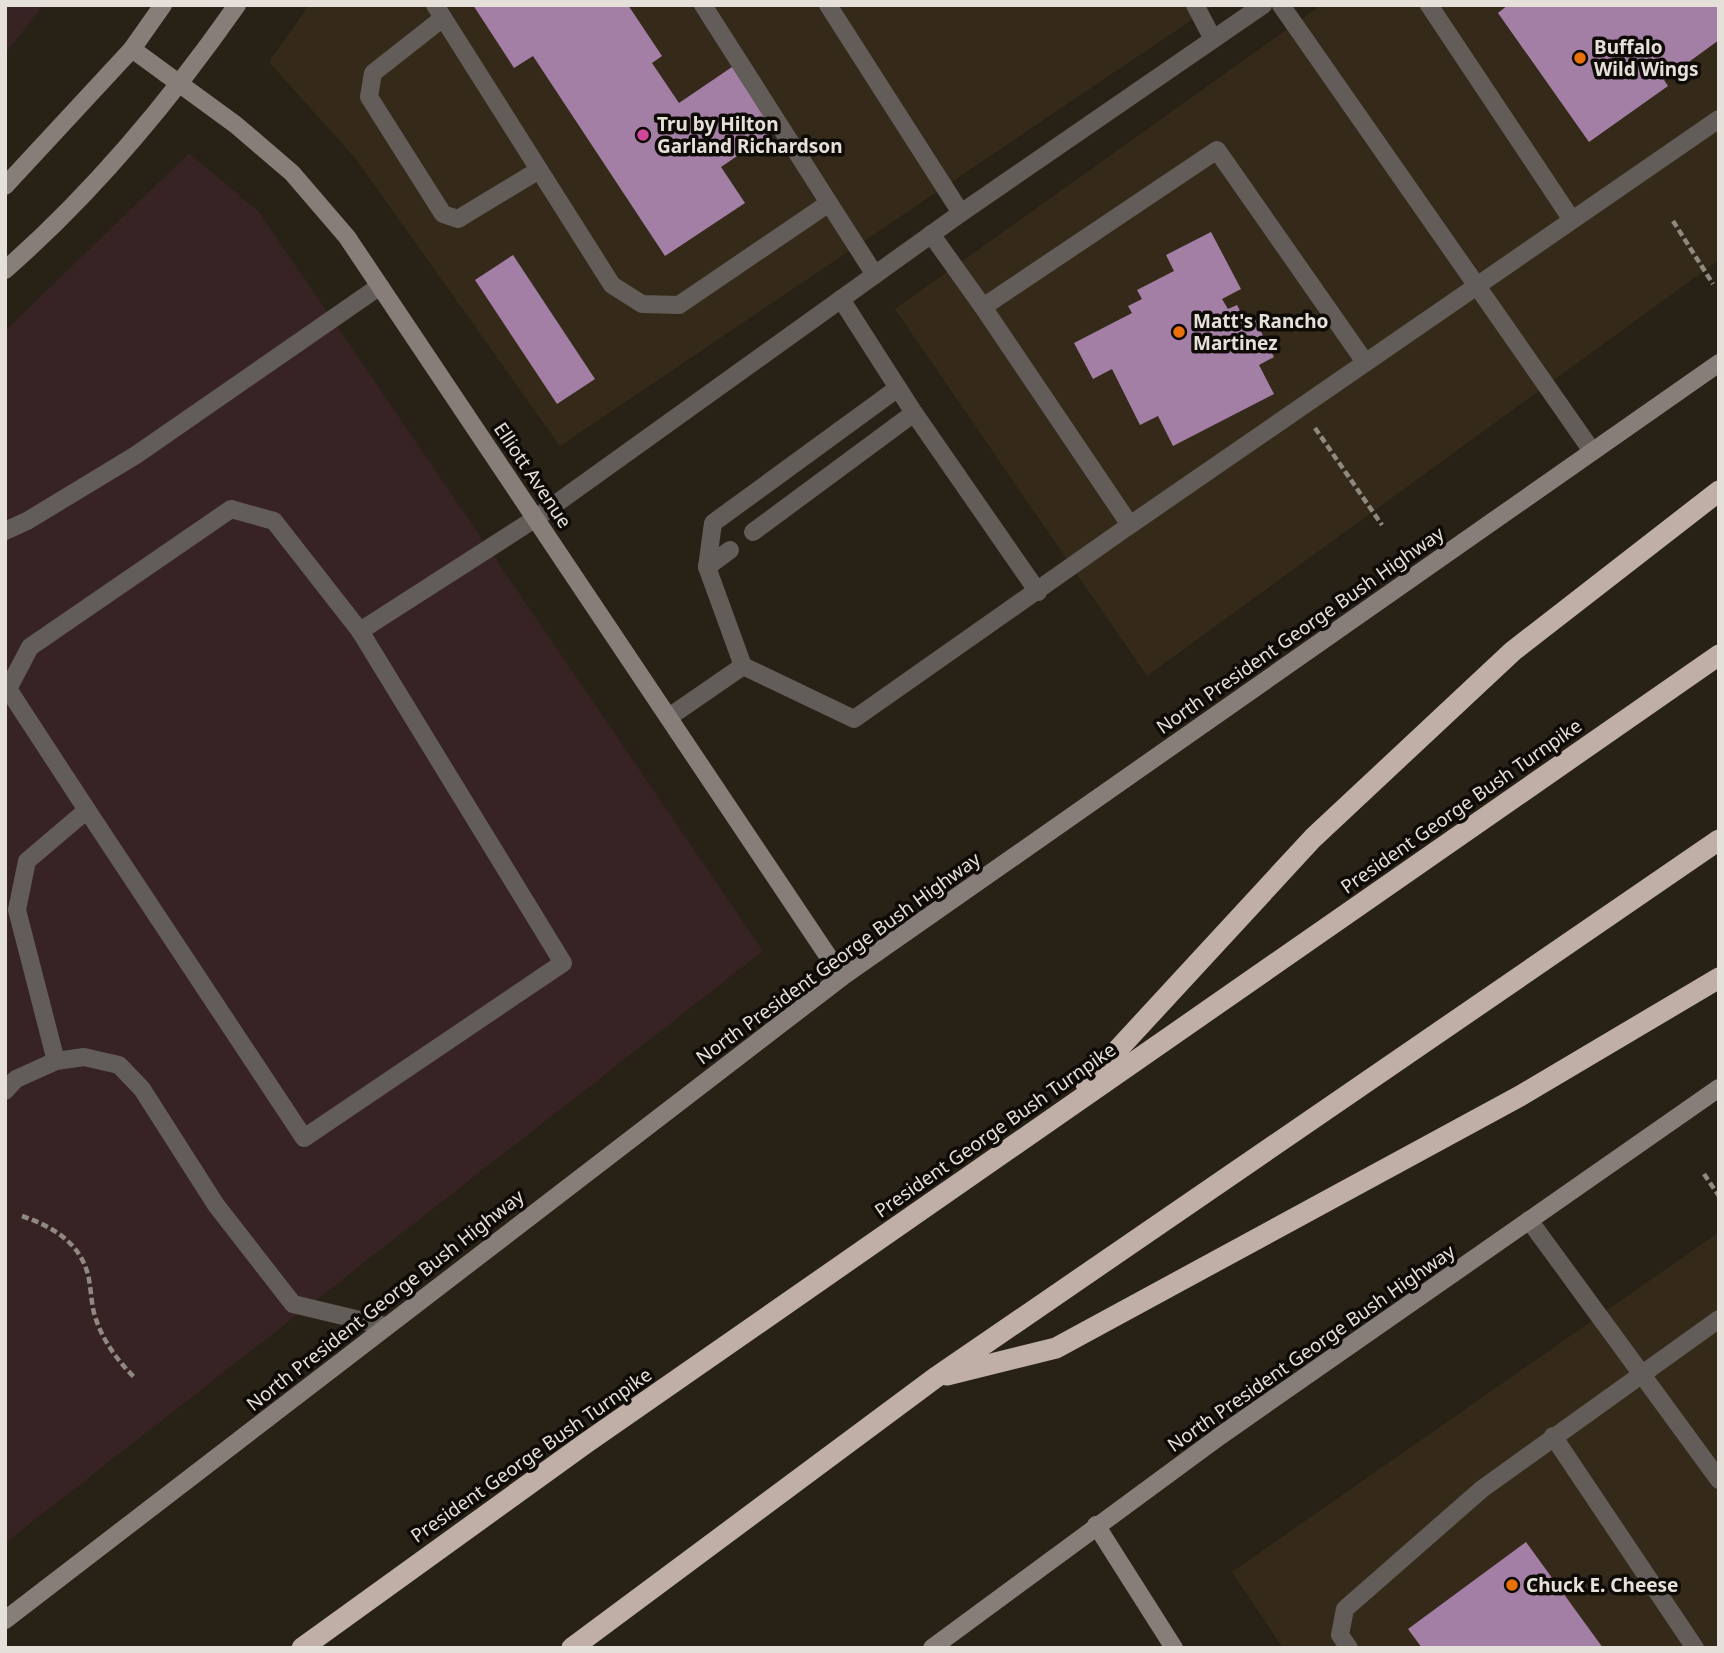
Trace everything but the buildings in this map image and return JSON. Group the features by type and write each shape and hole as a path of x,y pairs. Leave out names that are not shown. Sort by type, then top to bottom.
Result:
{"highway":[{"path":"1060,1112 1323,828 1513,651 1719,491"},
{"name":"President George Bush Turnpike","path":"302,1648 575,1450 1719,655"},
{"path":"572,1648 935,1378 1719,840"},
{"path":"935,1378 1056,1348 1520,1096 1719,978"}],"main road":[{"path":"5,186 132,50 163,5"},
{"path":"5,270 44,236 118,158 181,85 237,5"},
{"name":"Elliott Avenue","path":"132,50 181,85 292,173 347,237 842,976"},
{"name":"North President George Bush Highway","path":"5,1620 842,976 1719,363"},
{"name":"North President George Bush Highway","path":"932,1648 1096,1525 1719,1088"},
{"path":"1096,1525 1174,1648"}],"lane":[{"path":"703,5 876,275"},
{"path":"828,5 961,213"},
{"path":"1195,5 1213,39"},
{"path":"359,631 536,518 931,234 1263,5"},
{"path":"1281,5 1592,451"},
{"path":"1429,5 1572,220"},
{"path":"539,170 458,219 443,214 369,97 373,73 439,12 612,285 642,304 679,305 829,203"},
{"path":"898,388 713,523 707,567 743,666 854,719 1719,119"},
{"path":"983,307 1217,150 1365,362"},
{"path":"931,234 1130,525"},
{"path":"5,531 136,455 380,286"},
{"path":"841,299 914,413 1038,592"},
{"path":"752,532 914,413"},
{"path":"231,509 274,521 359,631 563,963 304,1138 8,689 30,647 231,509"},
{"path":"707,567 730,550"},
{"path":"669,717 743,666"},
{"path":"55,1061 18,910 27,861 87,810"},
{"path":"5,1091 16,1079 55,1061 84,1057 119,1065 142,1089 216,1205 293,1304 385,1326"},
{"path":"1530,1220 1719,1480"},
{"path":"1349,1648 1340,1635 1345,1609 1482,1489 1642,1371 1718,1320"},
{"path":"1553,1436 1695,1648"}],"path":[{"path":"1673,221 1713,284"},
{"path":"1315,428 1382,525"},
{"path":"1704,1174 1719,1196"},
{"path":"22,1216 47,1225 63,1236 78,1253 88,1273 100,1329 110,1350 134,1377"}],"shaded area":[{"path":"5,5 43,5 5,54"},
{"path":"309,5 1214,5 560,446 355,158 269,62"},
{"path":"1321,5 1719,5 1719,260 1147,676 895,309"},
{"path":"189,153 259,212 763,951 5,1543 5,331"},
{"path":"1719,1232 1719,1648 1283,1648 1232,1572"}],"place":[{"name":"Buffalo Wild Wings","path":"1580,58"},
{"name":"Tru by Hilton Garland Richardson","path":"643,135"},
{"name":"Matt's Rancho Martinez","path":"1179,332"},
{"name":"Chuck E. Cheese","path":"1512,1585"}]}
